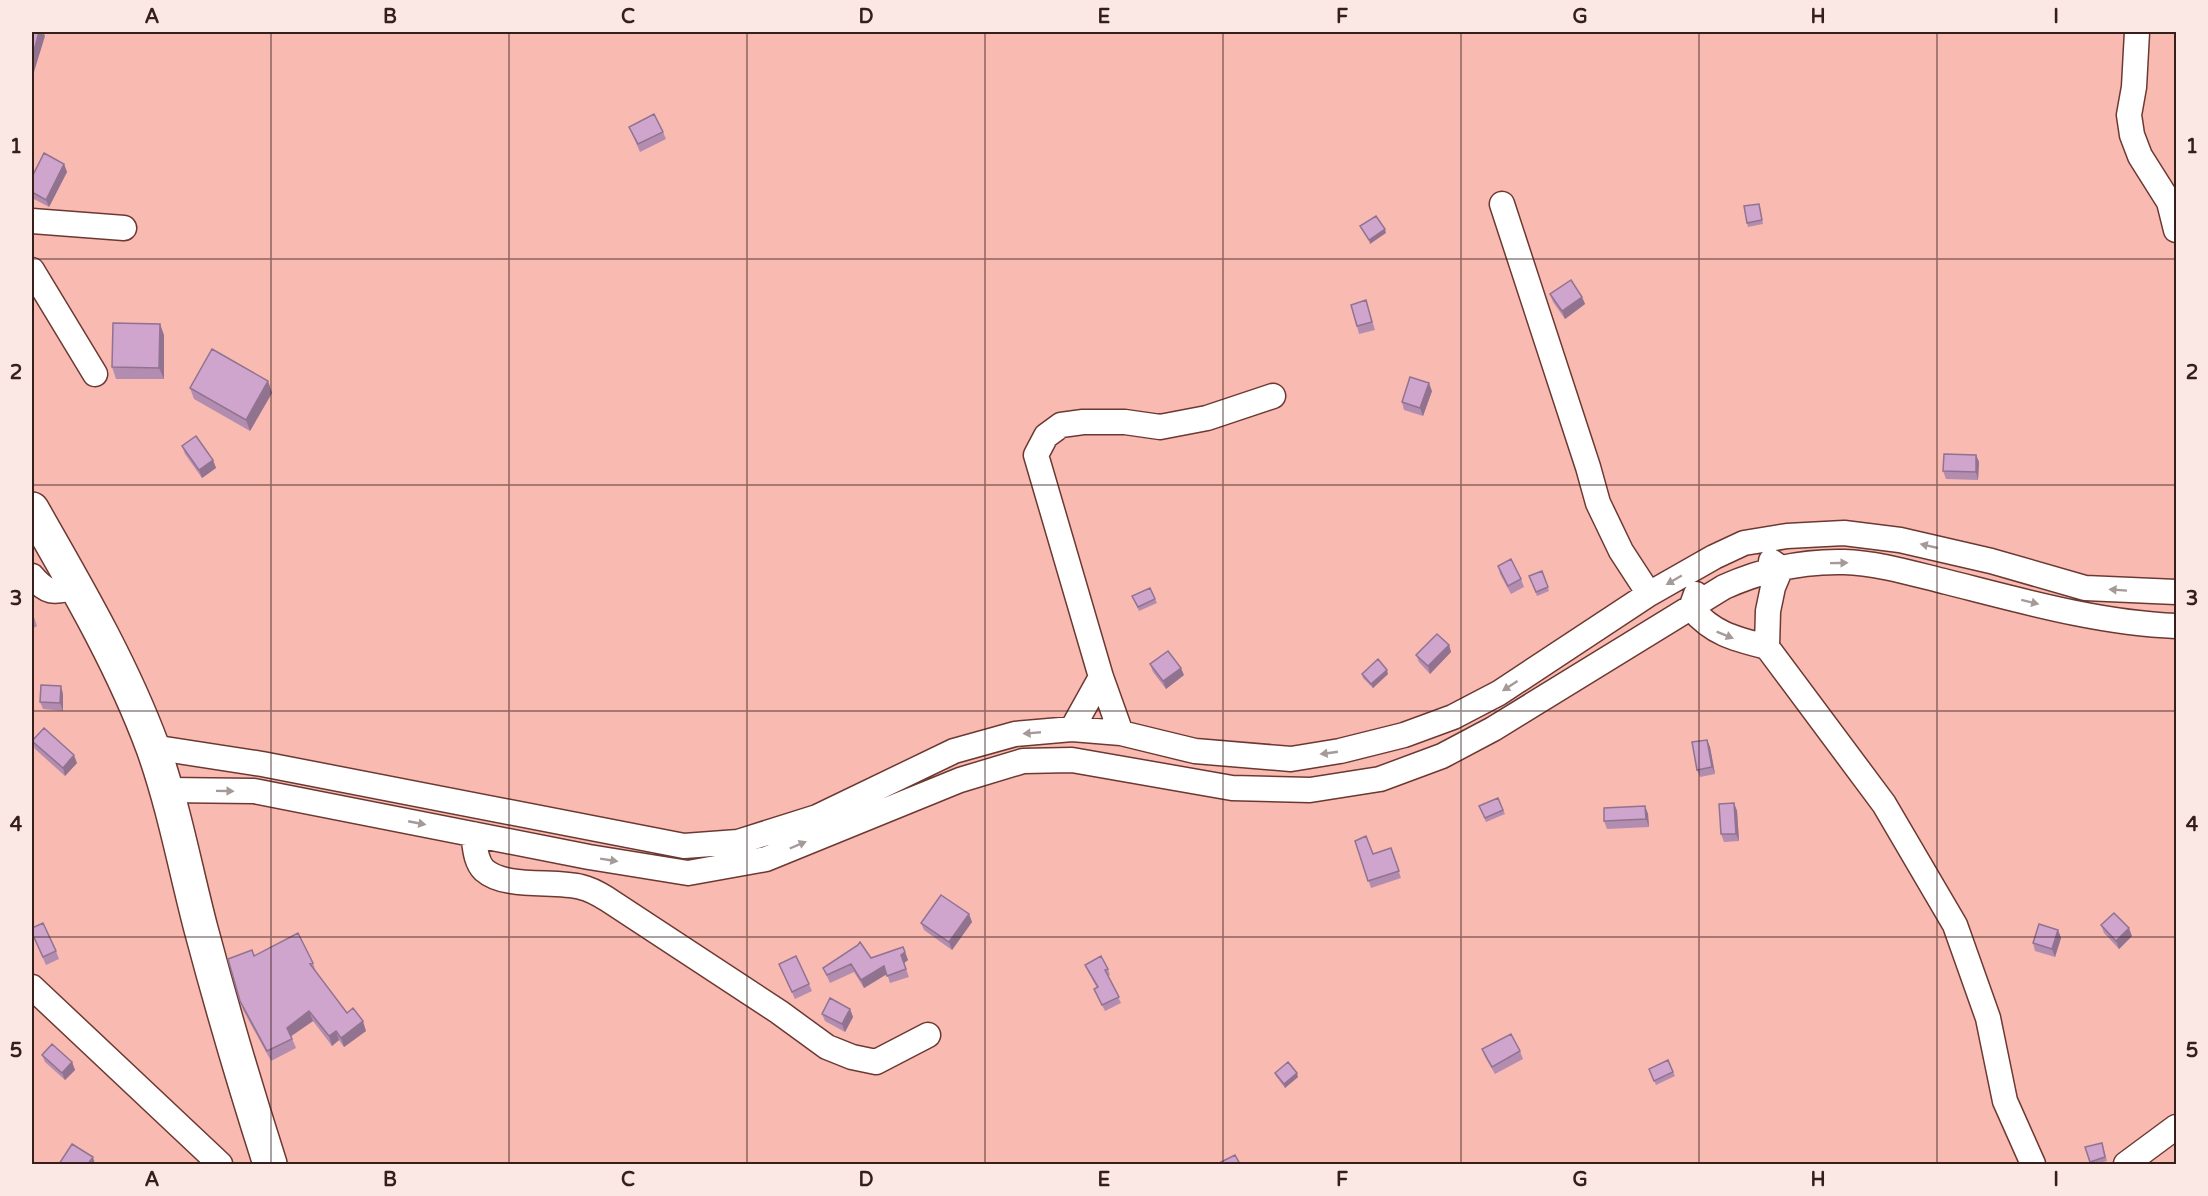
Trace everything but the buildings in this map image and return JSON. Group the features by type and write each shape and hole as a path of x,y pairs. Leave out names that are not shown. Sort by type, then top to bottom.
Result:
{"highway":[{"path":"32,509 117,666 152,747 167,790 204,940 244,1085 270,1164"}],"street":[{"path":"2137,32 2134,87 2129,115 2132,135 2140,156 2169,202 2176,230"},
{"path":"1502,204 1598,503 1621,551 1649,594"},
{"path":"32,221 124,228"},
{"path":"32,270 96,374"},
{"path":"1121,733 1101,677 1036,455 1046,436 1061,425 1083,422 1125,422 1160,427 1207,418 1273,396"},
{"path":"152,747 262,764 684,846 738,842 817,817 954,751 1015,734 1072,729 1121,733 1195,751 1291,759 1340,751 1404,735 1453,717 1499,693 1649,594 1714,557 1744,543 1787,536 1844,533 1900,540 1991,561 2085,588 2176,592"},
{"path":"1744,543 1781,568"},
{"path":"1690,608 1714,557"},
{"path":"167,790 254,791 589,857 688,873 766,859 960,780 1023,761 1072,760 1232,788 1310,790 1380,778 1442,756 1493,729 1724,587 1751,575 1781,568 1844,562 1884,567 2071,612 2151,625 2176,626"},
{"path":"1767,647 1768,611 1773,587 1781,568"},
{"path":"32,576 44,589 53,592 76,587"},
{"path":"1690,608 1717,632 1767,647 1884,804 1955,925 1988,1018 2005,1101 2029,1162"},
{"path":"1072,729 1101,677"},
{"path":"473,834 477,860 484,870 502,880 584,887 607,898 778,1012 826,1047 852,1057 876,1062 928,1035"},
{"path":"32,987 210,1162"},
{"path":"2126,1164 2176,1127"}]}
